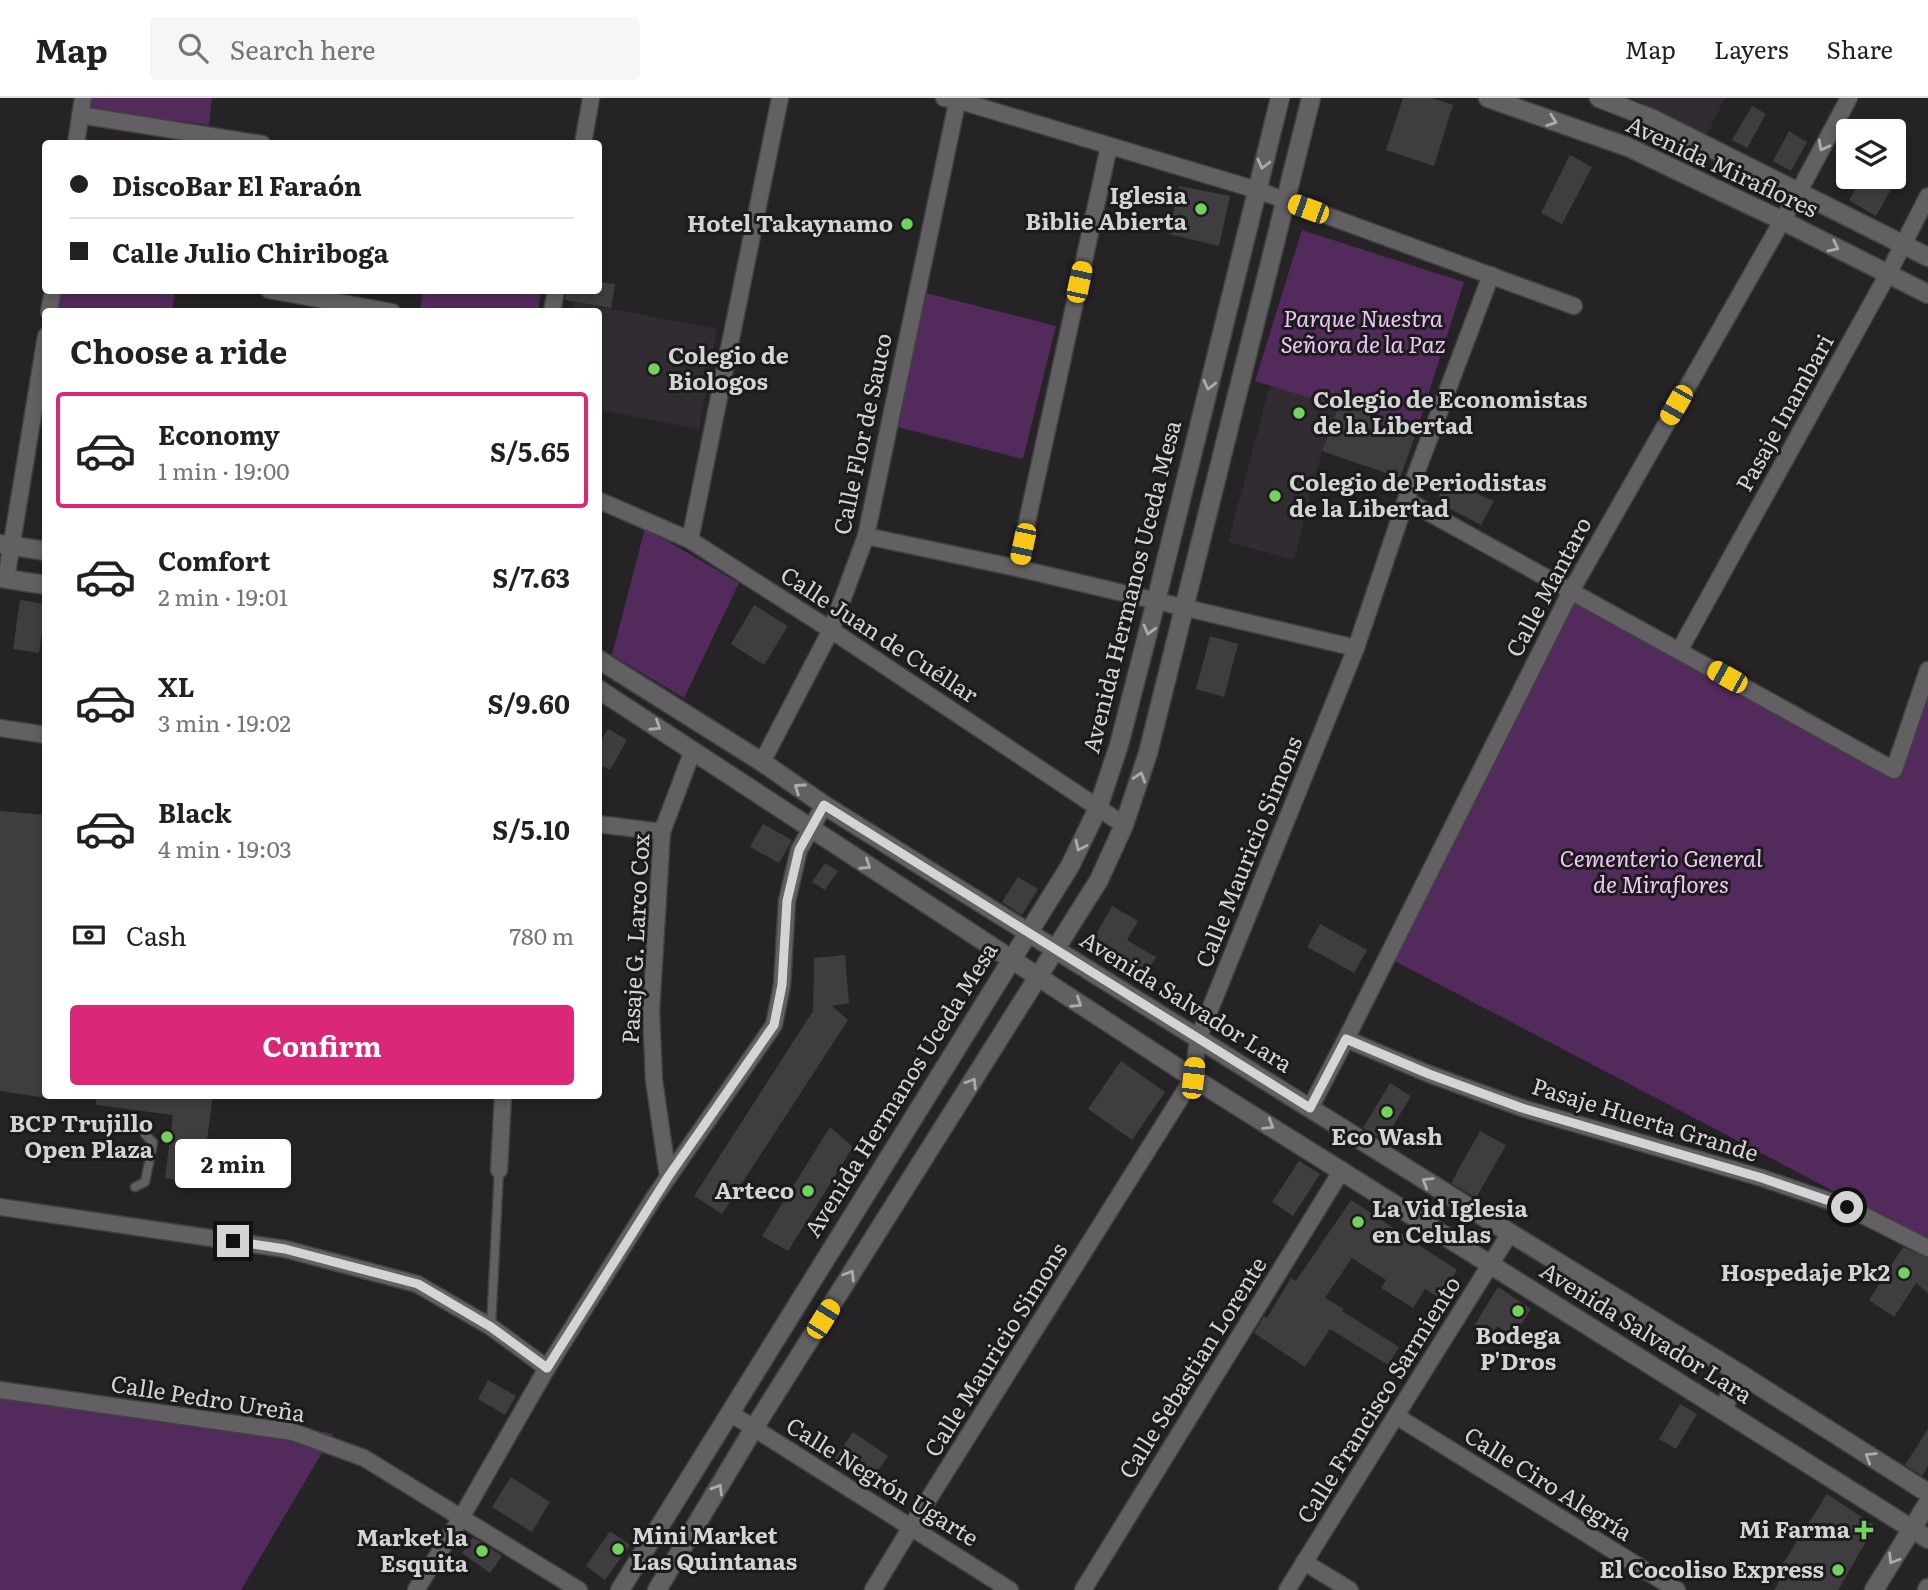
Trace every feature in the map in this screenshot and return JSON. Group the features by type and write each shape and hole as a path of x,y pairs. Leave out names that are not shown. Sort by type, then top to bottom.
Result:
{"street":[{"path":"77,140 83,98"},
{"path":"584,140 591,98"},
{"path":"690,540 780,98"},
{"name":"Avenida Hermanos Uceda Mesa","path":"620,1590 1070,866 1098,808 1119,745 1156,601 1280,98"},
{"path":"657,1590 754,1428 1099,880 1124,825 1148,753 1311,98"},
{"name":"Avenida Miraflores","path":"1488,98 1628,147 1928,294"},
{"name":"Avenida Miraflores","path":"1599,98 1653,119 1928,257"},
{"name":"Calle Mantaro","path":"1310,1108 1571,591 1798,193 1849,98"},
{"path":"953,99 1257,190 1574,306"},
{"name":"Calle Flor de Sauco","path":"762,762 831,630 866,536 953,99"},
{"path":"80,115 237,140"},
{"path":"1017,568 1109,146"},
{"name":"Pasaje Inambari","path":"1679,651 1888,274 1928,196"},
{"name":"Calle Mauricio Simons","path":"873,1590 1193,1078 1198,1039 1356,648 1406,500 1491,275"},
{"path":"291,294 370,308"},
{"path":"42,384 40,408 6,545 3,579 42,584"},
{"path":"1406,500 1894,770 1928,670"},
{"name":"Calle Juan de Cuéllar","path":"602,502 690,540 831,630 1124,825"},
{"path":"866,536 1017,568 1356,648"},
{"path":"6,545 42,550"},
{"name":"Avenida Salvador Lara","path":"602,662 762,762 824,805 1928,1493"},
{"name":"Avenida Salvador Lara","path":"602,691 1193,1078 1928,1539"},
{"path":"0,728 42,734"},
{"name":"Pasaje G. Larco Cox","path":"668,1177 654,1080 651,1011 662,832 693,750"},
{"path":"416,1590 461,1518 547,1368 668,1177 774,1025 782,985 787,901 799,850 824,805"},
{"path":"602,824 662,832"},
{"name":"Pasaje Huerta Grande","path":"1346,1039 1429,1074 1522,1108 1762,1178 1847,1207 1928,1248"},
{"path":"499,1170 503,1099"},
{"path":"893,1150 919,1166"},
{"name":"Calle Sebastian Lorente","path":"1083,1590 1342,1170"},
{"path":"0,1207 285,1249 418,1284 491,1327 547,1368"},
{"name":"Calle Francisco Sarmiento","path":"1287,1590 1510,1233"},
{"path":"1722,1409 1742,1375"},
{"name":"Calle Pedro Ureña","path":"0,1390 293,1432 364,1458 579,1590"},
{"name":"Calle Negrón Ugarte","path":"730,1413 1010,1590"},
{"name":"Calle Ciro Alegría","path":"1396,1416 1677,1590"},
{"path":"1874,1590 1928,1503"},
{"path":"1304,1562 1350,1590"}],"lane":[{"path":"135,1187 145,1182 153,1143 145,1134"},
{"path":"491,1327 499,1170"}],"shaded area":[{"path":"1632,98 1725,98 1706,136"},
{"name":"Colegio de Biologos","path":"575,302 717,329 699,429 602,411 602,308 574,308"},
{"name":"Colegio de Periodistas de la Libertad","path":"1271,382 1339,405 1322,451 1294,560 1228,542"}],"green space":[{"path":"89,98 212,98 209,125 88,109"},
{"name":"Parque Nuestra Señora de la Paz","path":"1302,230 1464,282 1416,433 1255,381"},
{"path":"926,293 1056,326 1023,459 893,426"},
{"path":"60,294 175,294 172,308 58,308"},
{"path":"422,294 541,294 539,308 420,308"},
{"path":"645,528 739,583 684,698 612,655"},
{"name":"Cementerio General de Miraflores","path":"1571,591 1894,769 1928,670 1928,1243 1387,957"},
{"path":"0,1391 271,1421 333,1434 241,1590 0,1590"}],"building":[{"path":"1403,98 1432,98 1453,105 1434,166 1386,150"},
{"path":"1752,106 1766,114 1747,148 1732,140"},
{"path":"1789,131 1807,142 1791,171 1773,161"},
{"path":"1570,155 1592,167 1562,224 1541,213"},
{"name":"Iglesia Biblie Abierta","path":"1179,186 1230,196 1219,246 1169,234"},
{"path":"1856,189 1891,189 1876,216 1849,200"},
{"path":"602,282 615,284 611,308 565,300 566,294 602,294"},
{"path":"1339,405 1416,433 1400,478 1322,451"},
{"path":"1445,480 1494,501 1481,525 1437,502"},
{"path":"20,600 42,603 39,653 13,649"},
{"path":"754,605 788,626 764,665 731,644"},
{"path":"1210,636 1238,644 1224,697 1196,689"},
{"path":"608,729 627,740 610,770 602,766 602,739"},
{"path":"0,811 42,815 42,1097 0,1091"},
{"path":"763,824 792,840 779,863 750,847"},
{"path":"825,863 838,871 825,890 812,882"},
{"path":"1018,877 1038,889 1022,915 1002,902"},
{"path":"1112,906 1138,921 1127,940 1156,957 1143,980 1089,947"},
{"path":"1320,924 1367,950 1354,973 1307,947"},
{"path":"845,955 849,1003 832,1006 848,1020 722,1214 694,1196 813,1011 814,958"},
{"path":"1121,1061 1165,1092 1132,1140 1088,1109"},
{"name":"Eco Wash","path":"1390,1083 1411,1096 1384,1141 1363,1128"},
{"path":"96,1099 213,1099 201,1184 165,1178 173,1115 96,1105"},
{"name":"Arteco","path":"830,1127 853,1147 788,1251 762,1236"},
{"path":"1480,1131 1506,1145 1476,1198 1451,1183"},
{"path":"1299,1161 1320,1174 1293,1216 1272,1202"},
{"path":"1351,1200 1457,1270 1439,1298 1425,1289 1413,1308 1381,1288 1386,1280 1352,1258 1325,1298 1399,1347 1388,1365 1330,1329 1305,1367 1254,1333 1264,1316 1267,1318 1291,1278 1296,1281"},
{"name":"Hospedaje Pk2","path":"1903,1247 1928,1258 1928,1293 1916,1283 1894,1317 1869,1300"},
{"path":"1498,1287 1531,1309 1513,1337 1497,1326 1491,1336 1474,1326"},
{"path":"488,1380 516,1396 505,1415 478,1399"},
{"path":"1680,1404 1697,1414 1676,1449 1659,1439"},
{"path":"1928,1429 1928,1466 1922,1476 1905,1465"},
{"path":"853,1432 888,1456 868,1486 833,1461"},
{"path":"511,1477 550,1502 532,1532 492,1507"},
{"path":"1827,1494 1875,1526 1838,1590 1774,1590 1785,1571 1780,1568"},
{"path":"610,1531 630,1545 605,1580 586,1566"},
{"path":"473,1537 502,1556 490,1573 462,1553"}],"place":[{"name":"Iglesia Biblie Abierta","path":"1201,209"},
{"name":"Hotel Takaynamo","path":"907,224"},
{"name":"Colegio de Biologos","path":"654,369"},
{"name":"Colegio de Economistas de la Libertad","path":"1299,413"},
{"name":"Colegio de Periodistas de la Libertad","path":"1275,496"},
{"name":"Eco Wash","path":"1387,1112"},
{"name":"BCP Trujillo Open Plaza","path":"167,1137"},
{"name":"Arteco","path":"808,1191"},
{"name":"La Vid Iglesia en Celulas","path":"1358,1222"},
{"name":"Hospedaje Pk2","path":"1904,1273"},
{"name":"Bodega P'Dros","path":"1518,1311"},
{"name":"Mi Farma","path":"1864,1530"},
{"name":"Mini Market Las Quintanas","path":"618,1549"},
{"name":"Market la Esquita","path":"482,1551"},
{"name":"El Cocoliso Express","path":"1838,1570"}],"route":[{"path":"233,1241 285,1249 418,1284 491,1327 547,1368 668,1177 774,1025 782,985 787,901 799,850 824,805 1310,1108 1346,1039 1429,1074 1522,1108 1762,1178 1847,1207"}]}
